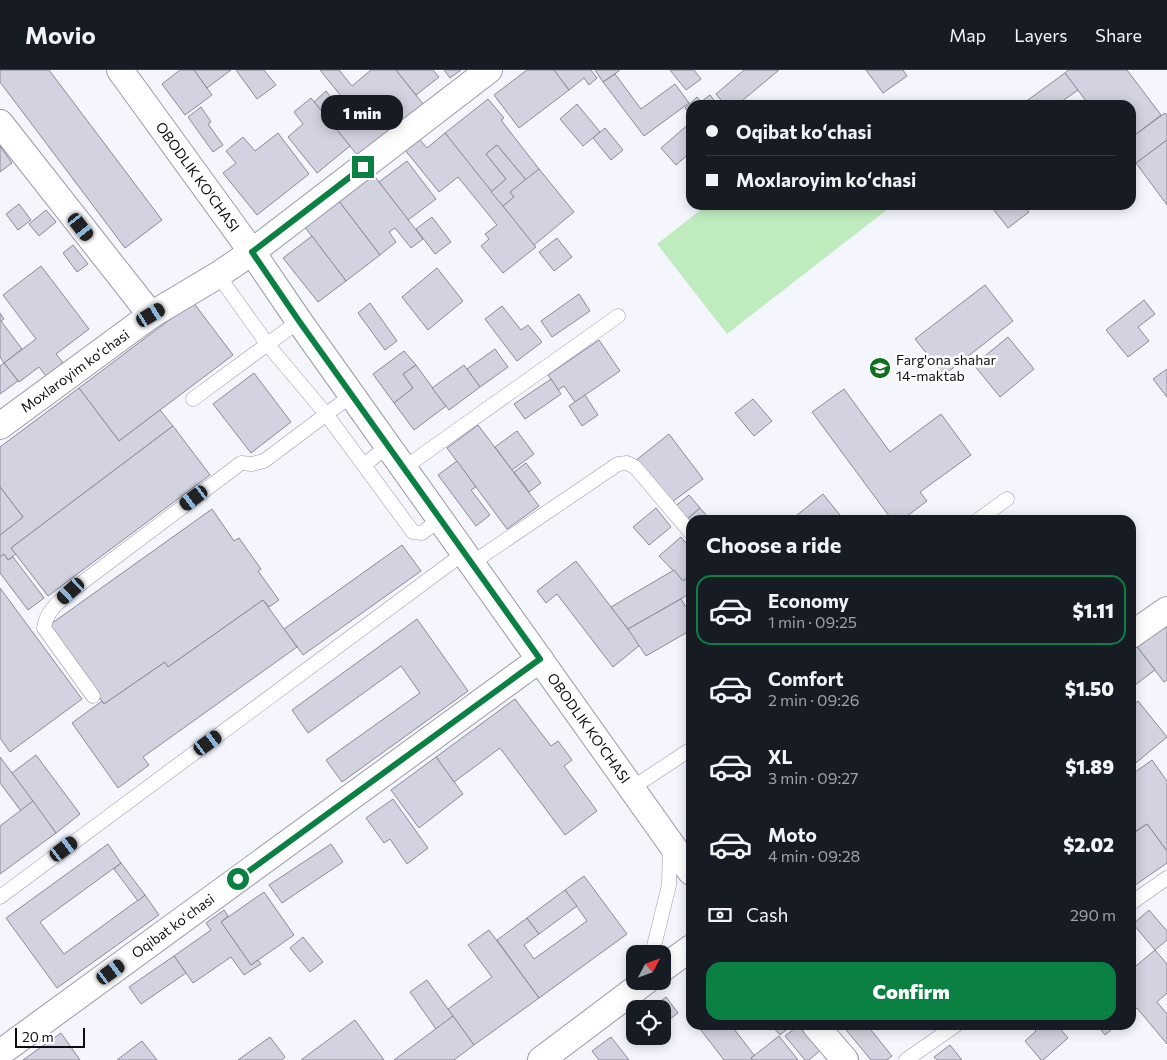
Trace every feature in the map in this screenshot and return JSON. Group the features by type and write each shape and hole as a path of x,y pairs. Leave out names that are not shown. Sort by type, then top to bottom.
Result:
{"street":[{"name":"OBODLIK KO'CHASI","path":"120,70 252,252 299,321 686,865"},
{"name":"Moxlaroyim koʻchasi","path":"0,426 151,315 218,275 252,252 489,70"},
{"path":"0,123 151,315"},
{"path":"1136,632 1167,610"},
{"name":"Oqibat koʻchasi","path":"0,1053 540,659"},
{"path":"671,962 686,952"},
{"path":"541,1060 631,990"},
{"path":"819,1030 845,1060"}],"lane":[{"path":"218,275 268,345 326,414 413,532 422,533 440,519"},
{"path":"404,468 618,316"},
{"path":"193,399 299,321"},
{"path":"93,696 44,628 45,619 51,609 71,591 240,464 264,461 352,395"},
{"path":"364,465 388,446"},
{"path":"0,897 468,558 618,464 627,463 635,467 686,527"},
{"path":"985,515 1007,499"},
{"path":"632,788 686,752"},
{"path":"654,945 669,885 670,843"},
{"path":"1136,900 1167,878"},
{"path":"906,1060 949,1030"}],"green space":[{"path":"701,210 887,210 727,334 657,244"}],"building":[{"path":"0,70 49,70 162,220 125,248 0,82"},
{"path":"180,70 194,70 212,95 185,115 162,84"},
{"path":"194,70 231,70 207,88"},
{"path":"236,70 264,70 276,85 257,99"},
{"path":"320,70 339,70 352,86 371,70 396,70 423,104 358,156 314,102 326,91 334,101 341,96"},
{"path":"396,70 433,70 439,77 416,95"},
{"path":"444,70 461,70 450,78"},
{"path":"527,70 554,70 569,90 519,128 494,95"},
{"path":"554,70 591,70 597,78 589,85 584,78 569,90"},
{"path":"595,70 620,70 603,82"},
{"path":"670,70 694,70 701,79 686,90"},
{"path":"744,70 779,70 743,100 721,100 716,94"},
{"path":"866,70 903,70 907,76 883,93"},
{"path":"1068,70 1127,70 1161,115 1136,134 1136,100 1085,100 1065,73"},
{"path":"1065,73 1078,90 1064,100 1028,100"},
{"path":"615,74 641,109 675,84 687,100 686,105 644,136 603,82"},
{"path":"710,95 714,100 704,100"},
{"path":"311,98 350,146 317,173 288,137 303,124 294,112"},
{"path":"488,99 504,118 501,120 539,169 526,180 497,145 486,154 506,179 491,192 445,133"},
{"path":"577,104 600,132 583,146 560,119"},
{"path":"201,107 211,122 208,124 223,145 213,152 188,117"},
{"path":"1165,113 1167,116 1167,140 1136,163 1136,134"},
{"path":"686,126 686,156 676,165 661,148"},
{"path":"605,128 623,150 611,160 593,138"},
{"path":"278,133 309,174 257,215 223,173 236,163 226,151 243,137 255,151"},
{"path":"445,133 536,247 503,273 481,246 489,239 485,234 497,225 458,177 439,192 405,150 419,139 427,148"},
{"path":"1167,140 1167,205 1136,163"},
{"path":"497,145 526,180 510,192 514,197 503,206 491,192 506,179 486,154"},
{"path":"0,146 12,163 0,172"},
{"path":"407,161 436,199 408,220 379,182"},
{"path":"539,169 574,212 534,245 503,206 514,197 510,192"},
{"path":"372,173 423,239 411,248 395,228 389,232 396,242 380,255 338,200"},
{"path":"338,200 380,255 346,281 304,226"},
{"path":"19,204 31,220 18,230 6,214"},
{"path":"46,210 56,222 39,236 29,224"},
{"path":"994,210 1027,210 1029,212 1008,228"},
{"path":"432,217 451,242 435,254 416,229"},
{"path":"312,236 346,281 318,302 283,258"},
{"path":"557,238 572,257 554,271 539,252"},
{"path":"73,245 88,264 77,272 63,253"},
{"path":"41,266 89,329 56,354 63,363 46,376 39,367 19,382 4,363 36,339 3,295"},
{"path":"437,268 463,301 428,330 402,297"},
{"path":"985,285 1013,321 944,375 915,339"},
{"path":"579,294 590,311 552,337 541,321"},
{"path":"1144,300 1155,314 1138,327 1149,341 1128,357 1106,330"},
{"path":"193,302 233,355 119,441 79,388"},
{"path":"370,303 397,341 385,350 358,313"},
{"path":"502,306 521,330 528,325 542,342 517,361 485,319"},
{"path":"0,313 4,319 1,321 22,349 4,363 0,357"},
{"path":"1008,337 1034,369 1000,397 974,365"},
{"path":"599,340 620,371 575,402 564,386 558,390 548,375"},
{"path":"495,349 508,367 480,387 467,369"},
{"path":"404,351 416,365 403,374 413,388 394,403 373,374"},
{"path":"4,363 18,381 0,394 0,366"},
{"path":"416,365 446,406 414,430 394,403 413,388 403,374"},
{"path":"464,365 480,387 449,410 432,388"},
{"path":"1167,369 1167,397 1153,379"},
{"path":"254,373 291,422 251,453 213,404"},
{"path":"551,379 561,394 525,419 514,404"},
{"path":"79,388 119,441 160,410 173,426 11,548 16,554 8,560 4,554 0,557 0,535 23,517 0,487 0,447"},
{"path":"844,389 890,452 941,414 971,455 920,492 927,501 909,515 888,515 812,412"},
{"path":"585,395 598,415 582,426 569,406"},
{"path":"753,399 772,421 754,436 735,413"},
{"path":"478,425 539,506 507,529 447,448"},
{"path":"173,426 210,475 48,596 11,548"},
{"path":"517,431 534,454 512,470 495,447"},
{"path":"669,434 703,479 668,505 635,461"},
{"path":"457,461 476,487 471,490 490,515 476,526 438,475"},
{"path":"526,463 541,483 529,492 514,472"},
{"path":"0,487 23,517 0,535"},
{"path":"823,494 840,515 797,515"},
{"path":"689,495 700,508 692,515 686,515 684,522 673,508"},
{"path":"656,508 671,527 649,545 633,527"},
{"path":"700,508 706,515 692,515"},
{"path":"212,509 234,541 239,538 261,569 258,571 279,600 269,607 263,600 168,667 165,662 104,704 48,626"},
{"path":"681,537 686,543 686,578 683,581 659,556"},
{"path":"402,545 421,571 303,655 284,629"},
{"path":"4,554 8,560 13,557 44,598 28,610 0,573 0,557"},
{"path":"576,561 640,645 613,667 557,594 546,603 537,591"},
{"path":"674,570 683,581 686,579 686,596 628,629 611,607"},
{"path":"0,588 82,699 10,752 0,738"},
{"path":"681,599 686,607 686,633 646,656 628,629"},
{"path":"263,600 297,647 143,757 149,765 118,788 72,723 102,701 104,704 165,662 168,667"},
{"path":"417,619 468,691 342,782 326,760 420,693 401,666 308,733 292,710"},
{"path":"1167,619 1167,680 1164,682 1136,643"},
{"path":"1136,645 1155,670 1136,684"},
{"path":"515,699 551,746 558,741 572,760 564,766 597,811 565,835 500,748 454,782 436,757"},
{"path":"1138,701 1167,737 1136,763 1136,702"},
{"path":"36,755 80,814 56,833 12,773"},
{"path":"0,757 33,801 21,811 0,783"},
{"path":"436,757 463,794 419,828 391,790"},
{"path":"1152,760 1167,781 1167,851 1147,824 1136,831 1136,771"},
{"path":"393,799 428,848 407,864 390,839 384,843 366,818"},
{"path":"33,801 56,833 0,874 0,826"},
{"path":"1147,824 1167,851 1167,863 1136,885 1136,832"},
{"path":"108,844 121,863 40,922 64,954 145,895 159,915 57,988 6,918"},
{"path":"331,844 343,862 282,903 269,885"},
{"path":"121,863 145,895 138,901 114,869"},
{"path":"584,876 627,934 539,998 497,940 527,918 539,934 524,945 534,959 587,921 565,890"},
{"path":"565,890 577,906 539,934 527,918"},
{"path":"264,892 294,935 251,965 221,922"},
{"path":"224,910 228,916 221,922 251,965 258,960 261,964 244,975 231,957 193,983 174,956 211,930 206,923"},
{"path":"1149,910 1167,931 1167,940 1155,950 1136,928 1136,921"},
{"path":"489,930 539,998 474,1045 448,1009 492,977 468,945"},
{"path":"303,937 323,962 310,972 290,948"},
{"path":"1155,950 1167,964 1167,993 1157,1002 1167,1014 1167,1044 1136,1009 1136,966"},
{"path":"174,956 186,973 141,1004 129,987"},
{"path":"427,980 453,1016 436,1029 410,992"},
{"path":"671,1004 678,1013 671,1018"},
{"path":"453,1016 474,1045 454,1060 394,1060"},
{"path":"355,1020 384,1060 301,1060"},
{"path":"701,1030 735,1030 754,1055 751,1058 753,1060 724,1060"},
{"path":"776,1030 786,1030 780,1035"},
{"path":"793,1030 807,1030 822,1049 809,1060 805,1060 785,1036"},
{"path":"846,1030 871,1030 892,1056 887,1060 871,1060"},
{"path":"1061,1030 1068,1038 1041,1060 1025,1041 1036,1031"},
{"path":"1101,1030 1111,1030 1105,1035"},
{"path":"61,1033 80,1060 23,1060"},
{"path":"779,1036 798,1060 753,1060 751,1058"},
{"path":"270,1037 285,1057 282,1060 238,1060"},
{"path":"611,1037 629,1060 599,1060 592,1051"},
{"path":"142,1041 157,1060 117,1060"},
{"path":"950,1045 962,1060 937,1060 934,1057"}],"place":[{"name":"Farg'ona shahar 14-maktab","path":"880,368"}],"route":[{"path":"238,879 540,659 252,252 363,167"}]}
